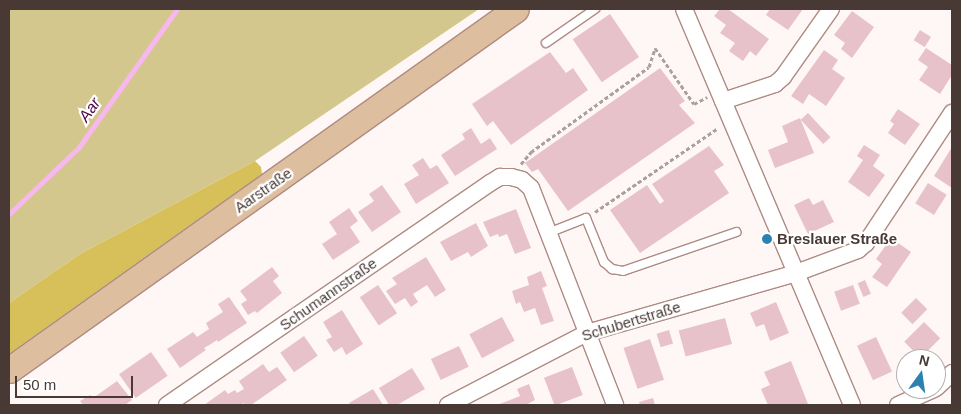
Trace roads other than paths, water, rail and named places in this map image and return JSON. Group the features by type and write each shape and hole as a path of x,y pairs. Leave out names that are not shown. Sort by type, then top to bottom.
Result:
{"main road":[{"name":"Aarstraße","path":"9,370 516,9"}],"street":[{"path":"684,9 852,405"},
{"path":"721,96 775,84 783,77 831,9"},
{"name":"Schubertstraße","path":"448,405 587,333 796,273 858,250 866,243 952,113"},
{"name":"Schumannstraße","path":"166,405 500,177 511,176 522,180 531,188 548,232"},
{"path":"548,232 615,405"},
{"path":"898,405 911,399"}],"lane":[{"path":"546,43 595,9"},
{"path":"548,232 586,218 604,262 612,269 623,272 736,232"}],"waterway":[{"name":"Aar","path":"9,214 79,147 177,9"}],"place":[{"name":"Breslauer Straße","path":"767,239"}]}
